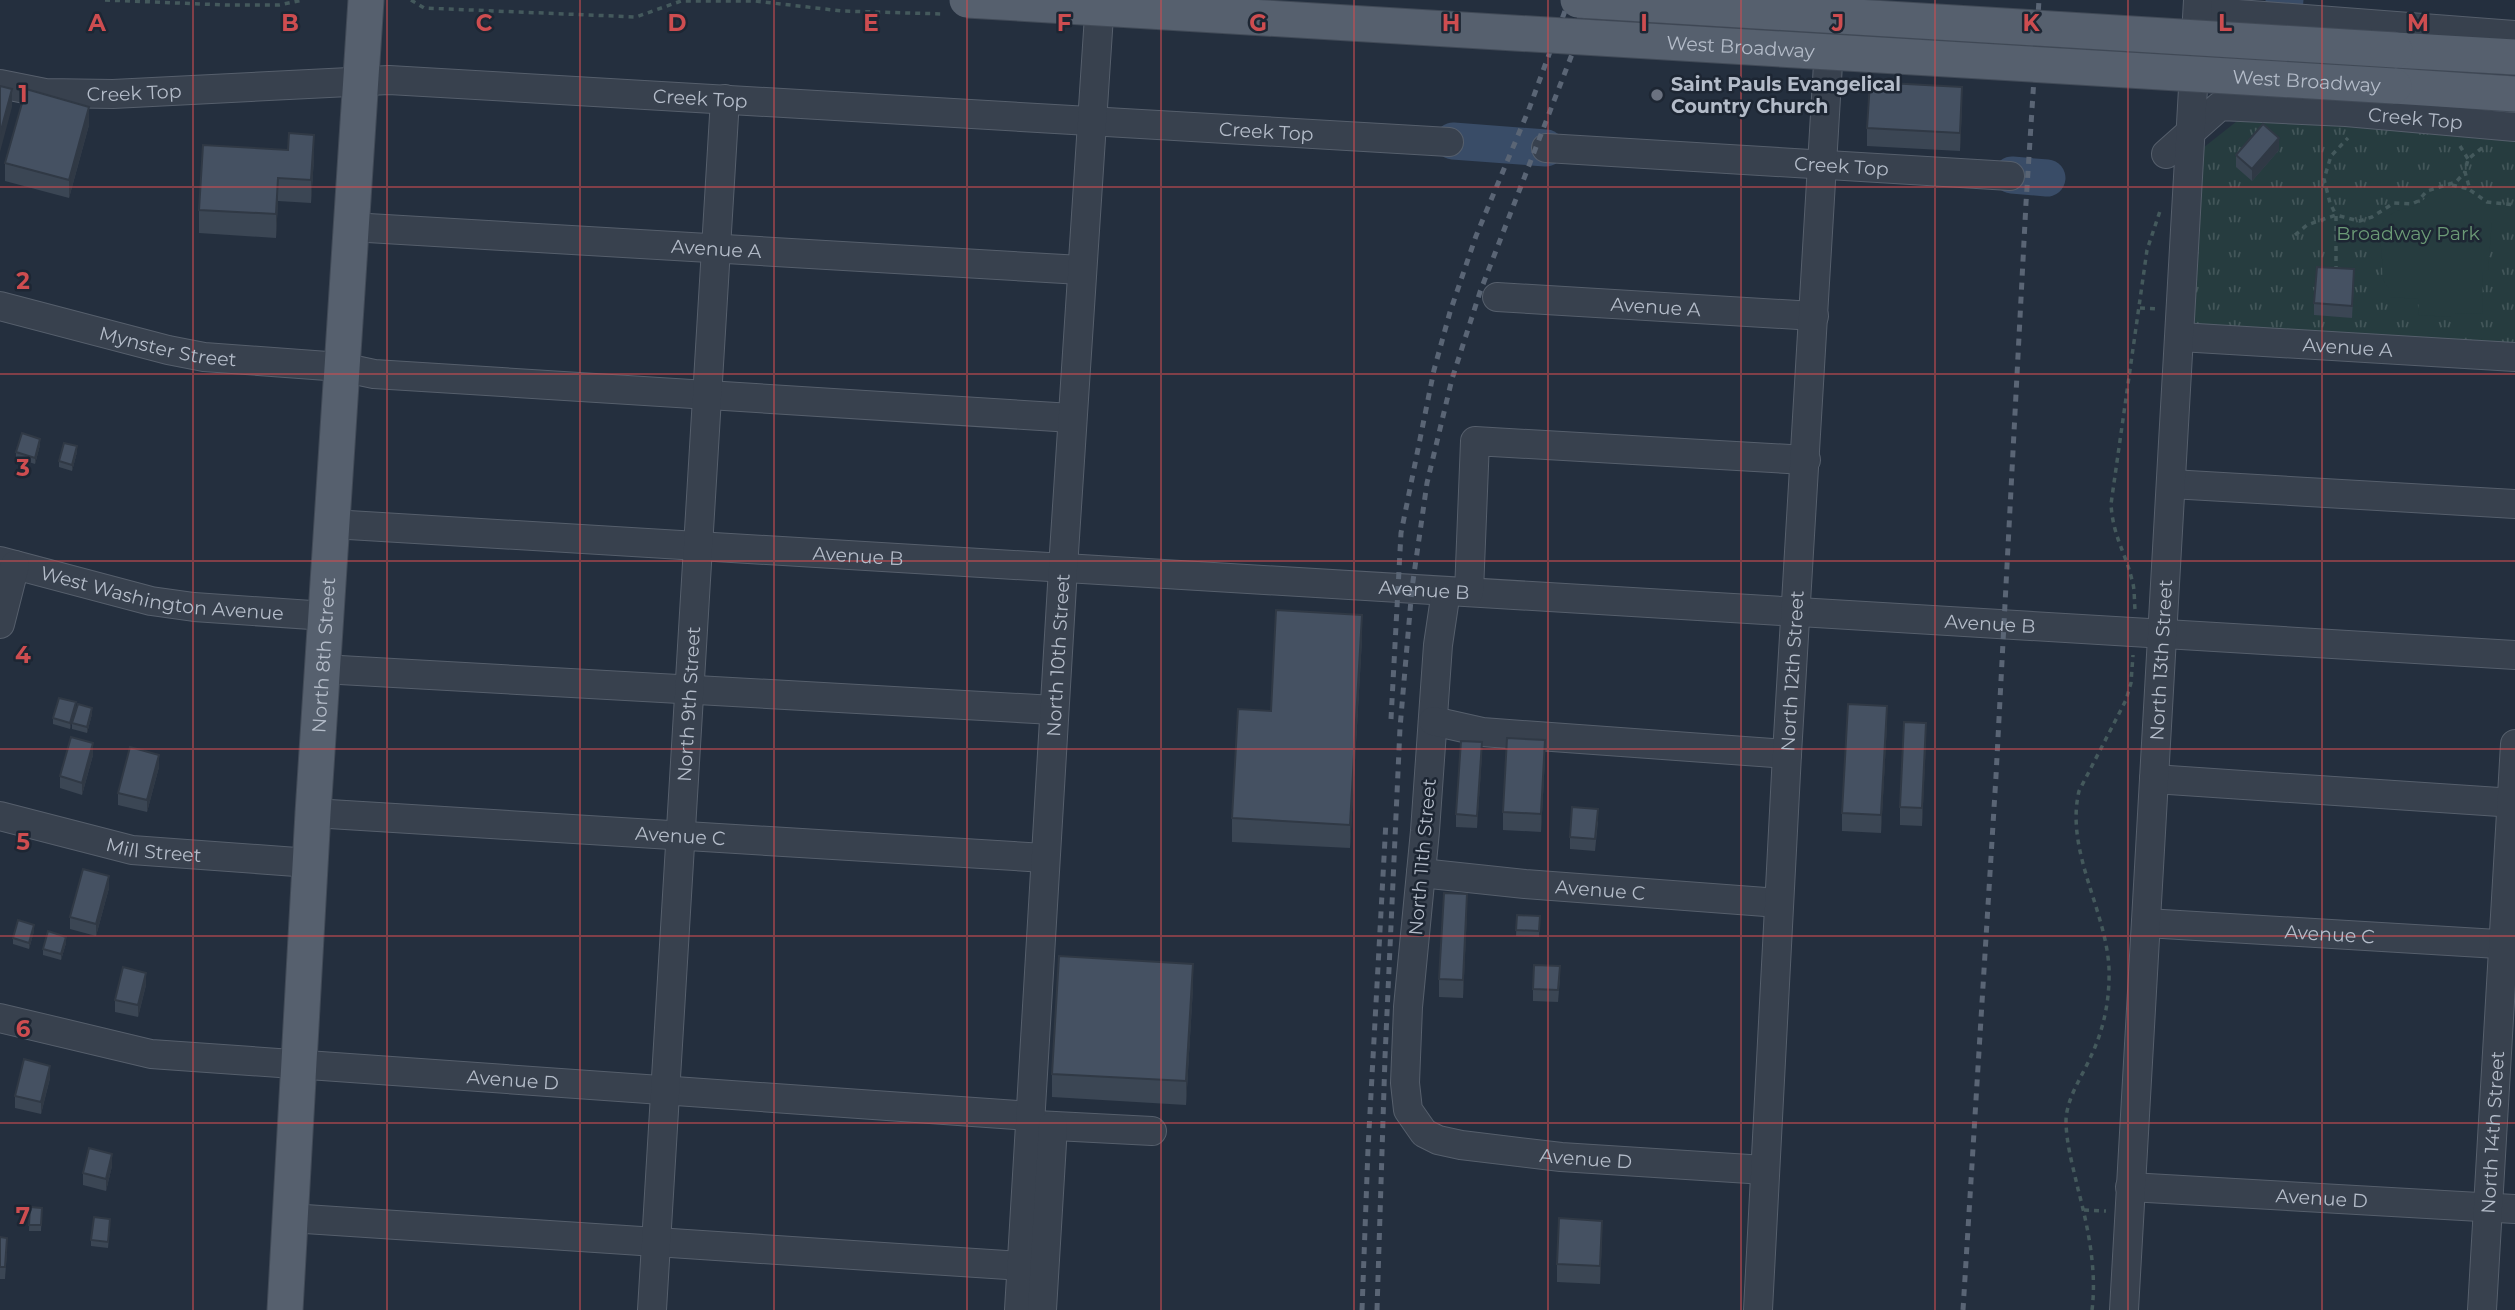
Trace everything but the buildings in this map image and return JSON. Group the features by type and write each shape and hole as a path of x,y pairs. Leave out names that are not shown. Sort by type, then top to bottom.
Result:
{"main road":[{"name":"North 8th Street","path":"285,1310 313,813 366,0"},
{"name":"West Broadway","path":"1578,0 2515,57"},
{"name":"West Broadway","path":"955,7 2515,94"}],"street":[{"name":"North 10th Street","path":"1018,1310 1037,1123 1045,858 1100,0"},
{"name":"North 12th Street","path":"1758,1310 1787,754 1832,0"},
{"path":"2198,5 2515,35"},
{"name":"North 13th Street","path":"2124,1310 2198,5"},
{"name":"Creek Top","path":"0,84 45,93 113,94 389,80 1449,142"},
{"name":"North 9th Street","path":"652,1310 725,99"},
{"name":"Creek Top","path":"2166,154 2220,106 2346,112 2515,127"},
{"name":"Creek Top","path":"1546,148 2010,176"},
{"name":"Avenue A","path":"351,227 1082,270"},
{"name":"Avenue A","path":"1497,298 1814,316"},
{"name":"Mynster Street","path":"0,306 204,357 341,367 374,373 1072,418"},
{"name":"Avenue A","path":"2180,337 2515,357"},
{"name":"North 11th Street","path":"1415,1122 1408,1110 1405,1083 1408,1007 1438,645 1458,592 1475,441 1806,460"},
{"path":"2171,484 2515,503"},
{"name":"Avenue B","path":"332,524 2515,655"},
{"path":"0,624 8,563"},
{"name":"West Washington Avenue","path":"8,563 120,594 169,604 326,616"},
{"path":"322,669 1054,710"},
{"path":"1433,721 1482,732 1787,754"},
{"name":"North 14th Street","path":"2482,1310 2502,1208 2515,744"},
{"path":"2154,779 2513,803"},
{"name":"Avenue C","path":"313,813 1045,858"},
{"name":"Mill Street","path":"0,816 132,850 310,863"},
{"name":"Avenue C","path":"1421,873 1525,884 1779,903"},
{"name":"Avenue C","path":"2146,923 2509,944"},
{"name":"Avenue D","path":"0,1018 151,1054 664,1091 1152,1131"},
{"name":"Avenue D","path":"1415,1122 1424,1133 1438,1140 1461,1145 1562,1157 1765,1171"},
{"path":"1037,1123 1042,1310"},
{"name":"Avenue D","path":"2130,1187 2502,1208"},
{"path":"290,1218 1021,1266"}],"path":[{"path":"105,0 226,5 279,5 303,0"},
{"path":"411,0 424,8 636,17 681,1 755,1 842,10 955,7"},
{"path":"2335,280 2336,215 2324,179 2331,156 2348,138"},
{"path":"2459,145 2468,159"},
{"path":"2484,146 2468,159 2465,172 2470,190 2487,202 2515,205"},
{"path":"2450,185 2465,172"},
{"path":"2295,235 2306,225 2336,215 2353,221 2366,220 2387,205 2412,204 2435,187 2450,185 2470,190"},
{"path":"2135,606 2133,581 2115,533 2112,504 2147,250 2162,202"},
{"path":"2092,1310 2094,1284 2091,1259 2066,1118 2070,1100 2091,1058 2102,1027 2109,990 2109,968 2107,944 2076,833 2075,817 2079,791 2126,700 2131,683 2133,650"}],"green space":[{"name":"Broadway Park","path":"2241,118 2515,133 2515,346 2192,326 2203,148"},
{"path":"2445,186 2501,205 2501,220 2492,220 2488,271 2483,271 2482,314 2456,313 2451,317 2418,315 2419,299 2390,297 2390,289 2383,279 2380,232 2384,221 2397,211 2416,205 2433,191"}],"waterway":[{"path":"1453,141 1546,148"},
{"path":"2012,175 2047,178"}],"railway":[{"path":"1391,719 1401,533 1434,370 1476,236 1529,109 1569,0"},
{"path":"1377,1310 1400,728 1412,588 1427,483 1452,379 1480,292 1593,0"},
{"path":"1963,1310 2039,0"},
{"path":"1362,1310 1386,821"}],"place":[{"name":"Saint Pauls Evangelical Country Church","path":"1657,95"}]}
